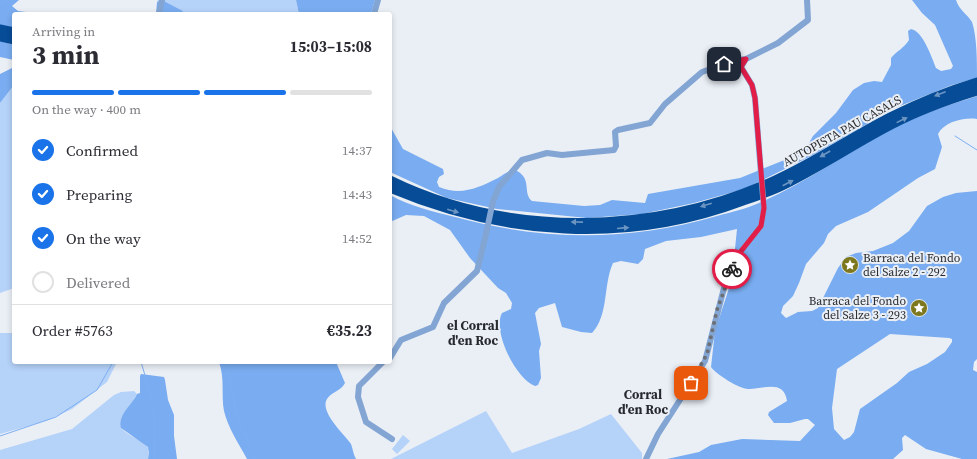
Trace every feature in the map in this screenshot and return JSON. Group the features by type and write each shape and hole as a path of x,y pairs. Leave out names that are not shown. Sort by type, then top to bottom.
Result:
{"highway":[{"path":"0,29 12,32"},
{"path":"0,37 12,40"},
{"name":"AUTOPISTA PAU CASALS","path":"392,181 457,205 521,218 585,222 617,221 661,215 698,208 732,198 774,181 890,117 935,96 977,82"},
{"name":"AUTOPISTA PAU CASALS","path":"392,189 450,210 515,225 585,230 658,224 695,217 728,207 776,189 893,124 919,112 977,91"}],"street":[{"path":"159,12 162,0"},
{"path":"375,12 378,0"},
{"path":"392,355 401,340 433,327 444,303 477,271 493,201 499,187 522,160 547,154 614,150 616,146 616,132 618,130 650,123 665,104 702,72 736,60 746,59 778,43 808,20 807,0"},
{"path":"646,459 658,434 705,361 724,288 738,255 761,226 764,208 755,98 752,85 741,67 746,59"},
{"path":"381,364 359,386 358,397 366,422 392,439"}],"shaded area":[{"path":"0,0 19,0 12,6 18,11 26,12 12,12 12,28 0,25"},
{"path":"162,0 296,0 299,12 183,12"},
{"path":"162,0 183,12 156,12 157,2"},
{"path":"296,0 375,0 372,12 299,12"},
{"path":"912,0 956,0 959,7 972,22 974,28 977,78 952,85 895,108 813,155 744,189 694,203 642,214 587,218 497,209 447,198 392,173 392,130 403,149 443,169 444,174 439,177 437,182 439,187 447,190 462,191 476,188 515,170 524,177 529,198 532,201 584,206 600,205 612,200 645,203 648,194 740,178 797,155 805,150 813,136 836,113 853,90 864,83 874,81 882,82 891,65 891,58 909,40 908,31 911,29 915,31 923,40 936,68 941,71 951,69 953,66 935,25 922,13"},
{"path":"0,41 12,44 12,60 0,57"},
{"path":"12,68 12,88 0,103 0,74"},
{"path":"12,88 12,289 0,293 0,103"},
{"path":"977,96 977,119 955,121 945,126 941,130 938,134 942,147 935,169 918,178 868,212 836,226 828,234 824,243 806,264 793,296 783,306 781,313 786,318 798,312 812,311 818,308 838,268 846,257 856,253 873,251 893,243 909,231 927,206 943,197 956,193 977,191 977,359 974,362 973,370 977,372 977,459 962,459 926,449 905,435 902,438 903,450 893,459 667,459 699,452 711,445 742,439 800,441 815,425 808,419 790,423 774,423 768,415 769,412 787,401 785,394 781,390 777,387 748,389 739,387 728,381 711,367 715,331 732,279 737,229 701,237 666,241 645,249 643,259 638,264 621,261 613,263 601,318 592,333 562,327 555,303 539,308 535,313 541,344 539,351 541,378 538,385 535,386 528,382 520,374 508,354 503,342 500,331 500,321 502,313 511,309 512,303 506,293 498,288 470,258 450,230 424,216 406,215 392,221 392,196 430,211 488,225 521,231 586,235 618,234 684,224 759,203 810,177 892,128 945,106","holes":["890,334 952,339 952,342 945,352 927,364 909,372 897,383 860,409 854,432 850,437 844,440 834,429 832,408 837,369"]},
{"path":"0,333 12,333 12,364 116,364 107,382 72,409 46,421 0,434"},
{"path":"220,364 337,364 345,383 327,399 325,404 329,417 351,444 356,459 247,459 228,424 224,411"},
{"path":"141,374 164,377 168,400 174,415 174,436 177,459 148,459 148,447 121,428 120,423 123,414 137,394 140,393"},
{"path":"134,391 137,394 124,414 121,428 149,449 148,459 0,459 0,450 72,429 114,395 121,392"},
{"path":"486,411 512,453 579,429 611,414 642,453 642,459 391,459"},
{"path":"403,435 410,441 397,454 392,449"}],"waterway":[{"path":"0,4 9,0"},
{"path":"955,136 977,150"},
{"path":"0,436 56,417 97,390 112,364"},
{"path":"142,364 150,392 154,416 155,459"},
{"path":"227,364 236,412 255,459"}],"way so far":[{"path":"691,383 705,361 717,310 732,269"}],"place":[{"name":"Barraca del Fondo del Salze 2 - 292","path":"850,265"},
{"name":"Barraca del Fondo del Salze 3 - 293","path":"919,308"}],"district":[{"name":"el Corral d'en Roc","path":"473,332"},
{"name":"Corral d'en Roc","path":"643,402"}],"route":[{"path":"724,64 736,60 746,59 741,67 752,85 755,98 764,208 761,226 738,255 732,269"}]}
